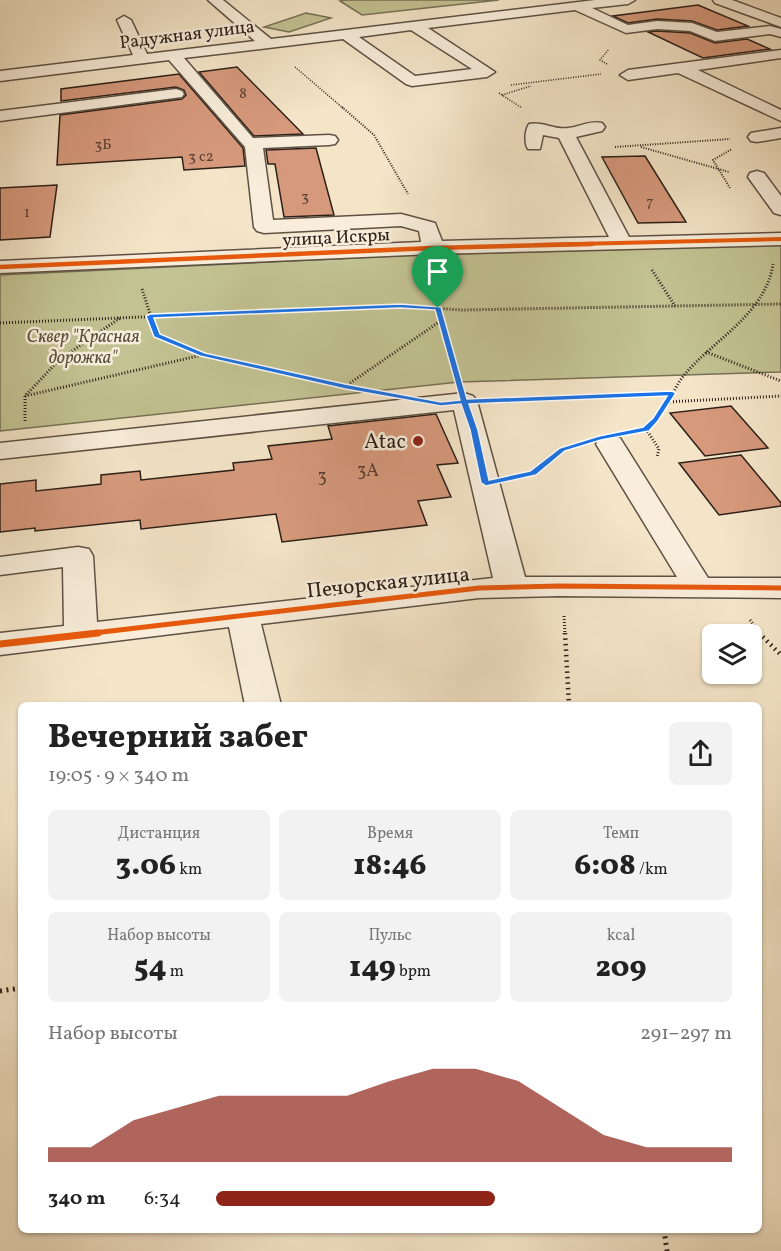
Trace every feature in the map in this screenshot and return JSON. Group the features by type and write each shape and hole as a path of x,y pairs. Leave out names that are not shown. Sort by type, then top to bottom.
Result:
{"street":[{"path":"215,0 267,44"},
{"name":"Радужная улица","path":"0,76 142,58 176,58 267,44 628,0"},
{"path":"720,0 781,22"},
{"path":"576,6 626,28 657,25 692,27 715,38 770,30 781,33"},
{"path":"765,16 781,14"},
{"path":"124,20 142,58"},
{"path":"345,34 412,81 487,72 414,26"},
{"path":"628,75 775,55 781,67"},
{"path":"0,116 173,83 158,65 176,58 248,143 328,140"},
{"path":"681,68 781,116"},
{"path":"570,142 596,127"},
{"path":"534,145 535,128 570,142 622,243"},
{"path":"757,137 781,133"},
{"path":"253,143 264,227 401,220 430,237"},
{"path":"757,177 781,209"},
{"name":"улица Искры","path":"0,267 430,237 622,243 771,239"},
{"path":"12,450 464,401 474,430 504,564 512,587"},
{"path":"612,439 699,588"},
{"path":"0,566 78,556 81,634"},
{"name":"Печорская улица","path":"0,644 479,588 781,588"},
{"path":"243,615 262,702"}],"path":[{"path":"294,66 374,135 430,237 438,308 464,401 672,393"},
{"path":"488,86 538,83 608,73"},
{"path":"470,74 570,142 638,146 757,137"},
{"path":"502,95 538,83"},
{"path":"638,146 720,170 757,177"},
{"path":"486,483 533,473 562,450 646,429 668,402 685,375 754,305 766,289 774,269 771,239"},
{"path":"652,269 676,307"},
{"path":"142,289 157,335 202,355 334,384"},
{"path":"0,323 400,306 438,308 676,307 781,304"},
{"path":"12,450 25,396 59,360 121,318"},
{"path":"356,388 345,386 442,320"},
{"path":"706,352 781,381"},
{"path":"25,396 202,355"},
{"path":"668,402 781,396"},
{"path":"564,617 569,702"},
{"path":"747,617 768,644 781,655"},
{"path":"0,991 18,988"},
{"path":"664,1233 667,1251"}],"green space":[{"path":"499,0 362,15 340,1"},
{"path":"306,13 331,18 289,32 264,27"},
{"name":"Сквер \"Красная дорожка\"","path":"781,245 781,372 459,382 0,431 0,275 417,255"}],"building":[{"path":"698,5 748,26 717,30 692,21 657,19 628,23 613,16"},
{"path":"648,32 690,33 715,43 747,39 770,49 703,58"},
{"path":"237,67 303,134 254,136 199,72"},
{"path":"179,74 243,148 245,166 184,170 182,157 57,165 60,115 182,99 186,95 184,90 176,87 61,101 61,89"},
{"path":"316,148 334,215 284,217 275,164 268,164 266,150"},
{"path":"645,156 686,222 638,223 602,157"},
{"path":"57,185 50,237 0,240 0,188"},
{"path":"731,406 768,448 705,456 670,413"},
{"path":"436,414 458,463 437,465 451,497 418,501 427,525 282,542 276,514 141,529 140,520 35,531 35,528 0,532 0,484 36,480 36,491 101,484 101,475 140,471 141,480 234,470 233,463 272,459 268,446 332,439 328,426"},
{"path":"741,455 781,503 781,506 719,515 679,463"}],"cycle path":[{"path":"0,267 433,248 781,239"},
{"path":"0,644 479,588 559,586 781,588"}],"place":[{"name":"Atac","path":"418,441"}],"route":[{"path":"438,308 400,306 150,316 157,335 202,355 441,404 464,401 474,430 486,483 533,473 562,450 599,438 646,429 656,419 672,393 464,401 438,308"}]}
